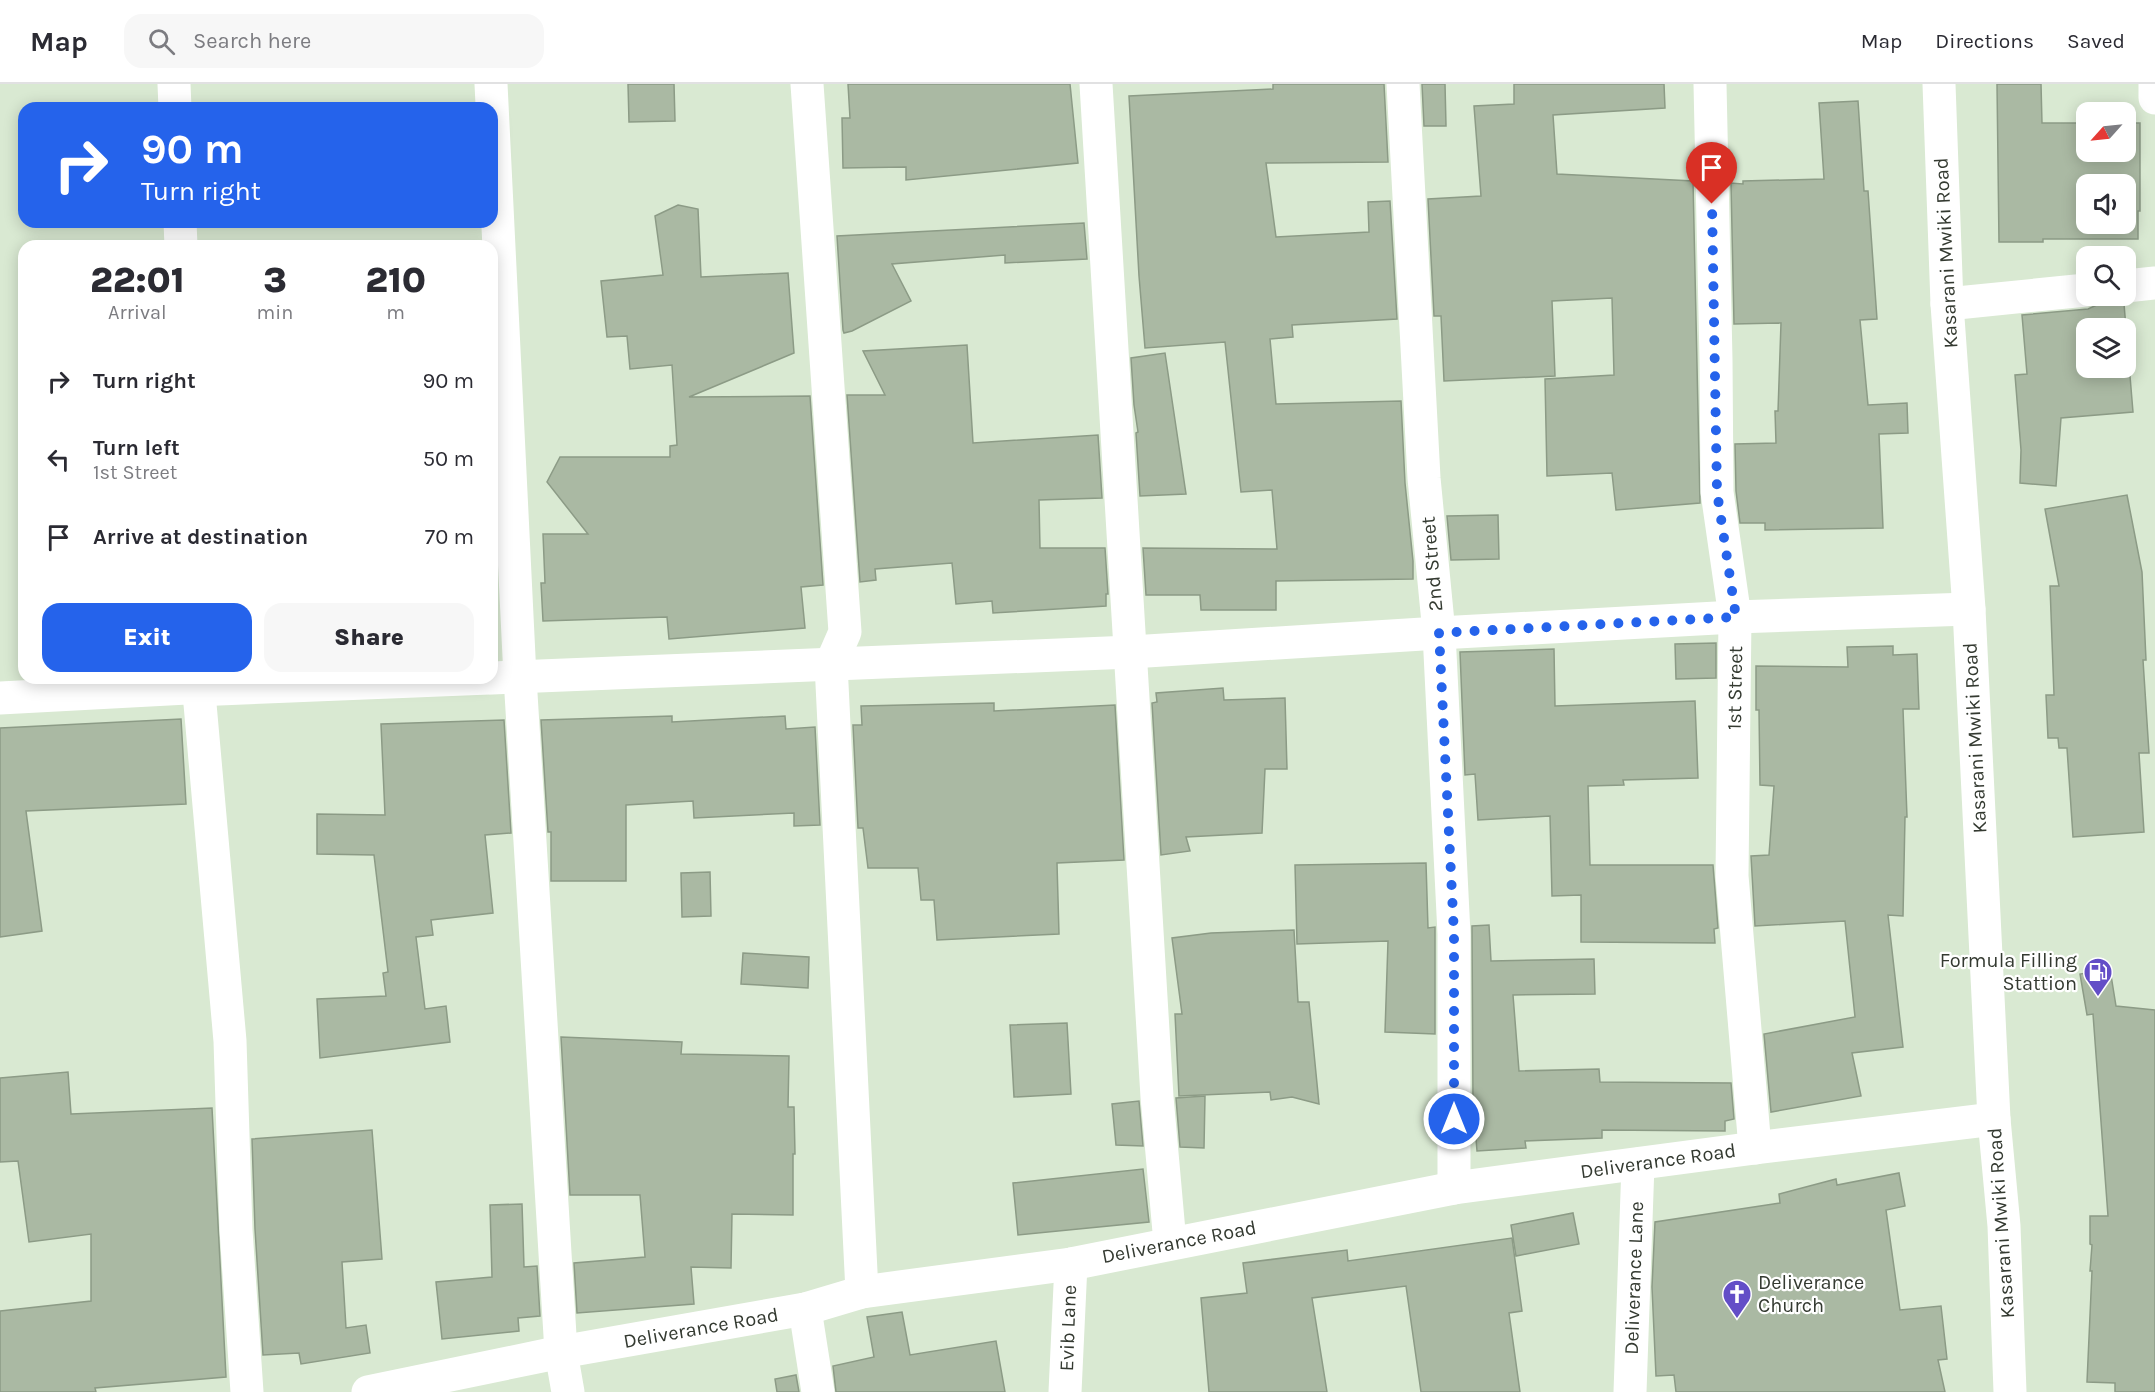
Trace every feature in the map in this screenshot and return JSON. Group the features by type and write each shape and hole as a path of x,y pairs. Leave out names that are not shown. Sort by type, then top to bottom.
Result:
{"street":[{"path":"174,84 175,102"},
{"path":"491,84 491,102"},
{"path":"807,84 845,632 831,664 862,1293"},
{"path":"1096,84 1157,1097 1170,1243"},
{"name":"2nd Street","path":"1403,84 1424,478 1439,633 1454,934 1454,1188"},
{"name":"1st Street","path":"1710,84 1717,492 1736,617 1732,876 1755,1148"},
{"name":"Kasarani Mwiki Road","path":"1939,84 1947,304 1969,609 1994,1119 2004,1226 2010,1392"},
{"path":"2155,84 2155,98"},
{"path":"2136,285 2155,284"},
{"path":"1947,304 2076,291"},
{"path":"498,546 500,678 561,1352 568,1392"},
{"path":"500,678 1131,652 1736,617 1969,609"},
{"path":"0,698 178,688 195,684 200,704 230,1041 236,1230 247,1392"},
{"name":"Deliverance Road","path":"368,1392 561,1352 805,1310 862,1293 1071,1264 1454,1188 1994,1119"},
{"name":"Deliverance Lane","path":"1630,1392 1638,1164"},
{"name":"Evib Lane","path":"1065,1392 1071,1264"},
{"path":"805,1310 818,1392"}],"building":[{"path":"628,84 674,84 675,121 629,122"},
{"path":"848,84 1070,84 1078,163 906,180 906,167 843,168 842,118 850,118"},
{"path":"1273,84 1384,84 1388,162 1266,163 1276,237 1369,232 1368,202 1390,201 1397,319 1292,325 1293,337 1270,339 1276,404 1401,401 1413,579 1276,581 1276,610 1201,610 1200,595 1146,595 1143,548 1277,549 1272,490 1241,492 1225,342 1145,348 1129,96 1273,89"},
{"path":"1422,84 1445,84 1446,126 1424,126"},
{"path":"1514,84 1664,84 1665,108 1553,115 1557,174 1693,181 1700,503 1616,510 1612,473 1547,476 1545,379 1614,375 1612,298 1552,301 1555,376 1444,381 1441,316 1434,316 1428,199 1481,196 1474,106 1514,104"},
{"path":"1997,84 2041,84 2042,123 2076,123 2076,162 2136,162 2136,123 2140,123 2138,239 2043,239 2043,242 1999,242"},
{"path":"1858,101 1864,191 1868,191 1877,319 1860,320 1868,405 1907,403 1908,433 1879,434 1883,528 1765,530 1765,523 1740,523 1736,491 1735,444 1776,443 1775,411 1778,411 1781,323 1734,324 1731,183 1824,179 1819,103"},
{"path":"678,205 698,209 701,277 788,273 794,353 689,397 810,396 823,585 801,587 805,628 669,639 667,617 543,621 541,583 545,583 543,534 588,534 547,482 560,457 670,457 670,446 677,445 672,365 630,369 627,336 607,337 601,281 663,275 655,216"},
{"path":"1084,223 1087,259 1005,263 1005,255 892,264 911,301 844,333 837,236"},
{"path":"2095,306 2124,306 2125,318 2076,318 2076,378 2130,378 2133,412 2061,418 2056,486 2020,483 2021,450 2015,375 2027,374 2022,315 2088,309"},
{"path":"967,345 973,443 1098,435 1102,498 1039,500 1040,548 1105,548 1108,594 1106,594 1106,606 993,613 992,601 956,604 952,563 875,569 876,580 860,582 847,395 885,395 863,351"},
{"path":"1165,353 1186,494 1140,496 1136,433 1138,432 1131,358"},
{"path":"2127,495 2142,572 2146,660 2143,660 2149,753 2139,753 2144,832 2073,837 2067,748 2059,748 2058,738 2048,738 2046,695 2054,695 2050,586 2059,586 2045,509"},
{"path":"1498,515 1499,559 1451,560 1447,516"},
{"path":"1716,643 1716,678 1676,679 1675,644"},
{"path":"1893,646 1893,655 1917,654 1919,709 1903,709 1907,817 1905,817 1903,916 1888,915 1903,1047 1852,1053 1861,1096 1771,1112 1764,1034 1855,1017 1845,921 1755,926 1751,856 1769,855 1774,786 1760,785 1756,666 1848,667 1847,647"},
{"path":"1554,649 1555,706 1695,701 1698,778 1623,780 1624,785 1588,786 1590,865 1713,865 1718,928 1714,929 1715,943 1581,942 1581,895 1552,896 1550,816 1478,820 1475,774 1465,775 1460,652"},
{"path":"1223,688 1224,700 1285,698 1287,769 1265,769 1262,833 1186,837 1190,851 1161,855 1152,703 1157,702 1156,693"},
{"path":"994,703 994,711 1115,705 1124,860 1057,863 1059,934 937,940 934,900 921,900 918,868 868,868 863,828 858,828 853,725 862,725 861,706"},
{"path":"672,716 672,722 785,716 786,729 815,727 820,825 794,826 794,813 694,818 693,801 626,805 626,881 551,881 551,832 548,832 541,720"},
{"path":"181,719 186,804 26,811 42,931 0,937 0,728"},
{"path":"504,720 511,833 485,835 493,913 431,920 433,935 416,937 425,1009 446,1006 450,1042 320,1058 317,999 386,996 383,973 388,972 374,855 317,854 317,814 385,815 381,724"},
{"path":"1426,863 1428,928 1435,927 1435,1034 1385,1032 1388,941 1297,944 1295,865"},
{"path":"710,872 711,916 682,917 681,873"},
{"path":"1489,925 1491,961 1594,959 1595,994 1513,995 1519,1071 1599,1069 1600,1082 1731,1083 1734,1119 1725,1121 1725,1131 1602,1130 1602,1138 1525,1141 1526,1148 1477,1151 1473,1103 1472,926"},
{"path":"1294,930 1298,1002 1309,1002 1319,1104 1292,1097 1271,1100 1270,1092 1179,1096 1175,1014 1182,1014 1172,938 1211,933"},
{"path":"743,953 809,957 808,988 741,984"},
{"path":"2110,969 2116,1006 2155,1010 2155,1392 2115,1392 2115,1383 2087,1382 2092,1271 2090,1271 2092,1245 2090,1244 2090,1216 2108,1216 2093,1014 2087,1015 2080,974"},
{"path":"1067,1023 1071,1094 1014,1097 1010,1025"},
{"path":"561,1037 682,1042 681,1054 789,1056 788,1107 794,1107 793,1215 732,1214 731,1268 691,1267 694,1304 577,1313 574,1263 645,1257 640,1195 570,1195"},
{"path":"68,1072 71,1114 212,1108 226,1377 95,1388 96,1392 0,1392 0,1311 91,1301 91,1234 29,1242 18,1161 0,1162 0,1078"},
{"path":"1205,1096 1204,1148 1180,1147 1176,1098"},
{"path":"1139,1101 1143,1146 1116,1145 1112,1104"},
{"path":"372,1130 382,1259 342,1262 346,1328 366,1325 370,1353 301,1364 299,1353 263,1355 252,1139"},
{"path":"1143,1169 1149,1222 1018,1235 1013,1183"},
{"path":"1899,1173 1905,1206 1886,1210 1900,1310 1941,1306 1947,1359 1938,1360 1945,1392 1676,1392 1674,1375 1656,1376 1652,1287 1655,1222 1780,1203 1779,1194 1836,1179 1837,1185"},
{"path":"522,1204 524,1267 537,1266 540,1316 518,1318 519,1331 442,1339 436,1282 492,1277 490,1205"},
{"path":"1573,1213 1579,1244 1516,1256 1511,1225"},
{"path":"1512,1238 1522,1311 1509,1313 1520,1392 1421,1392 1406,1286 1312,1298 1327,1392 1209,1392 1201,1298 1247,1293 1243,1263 1347,1250 1348,1261"},
{"path":"902,1312 910,1355 996,1341 1005,1392 836,1392 833,1366 874,1357 867,1317"},
{"path":"796,1375 799,1392 777,1392 775,1379"}],"place":[{"name":"Formula Filling Stattion","path":"2098,998"},
{"name":"Deliverance Church","path":"1737,1320"}],"route":[{"path":"1454,1119 1454,934 1439,633 1736,617 1717,492 1712,204"}]}
